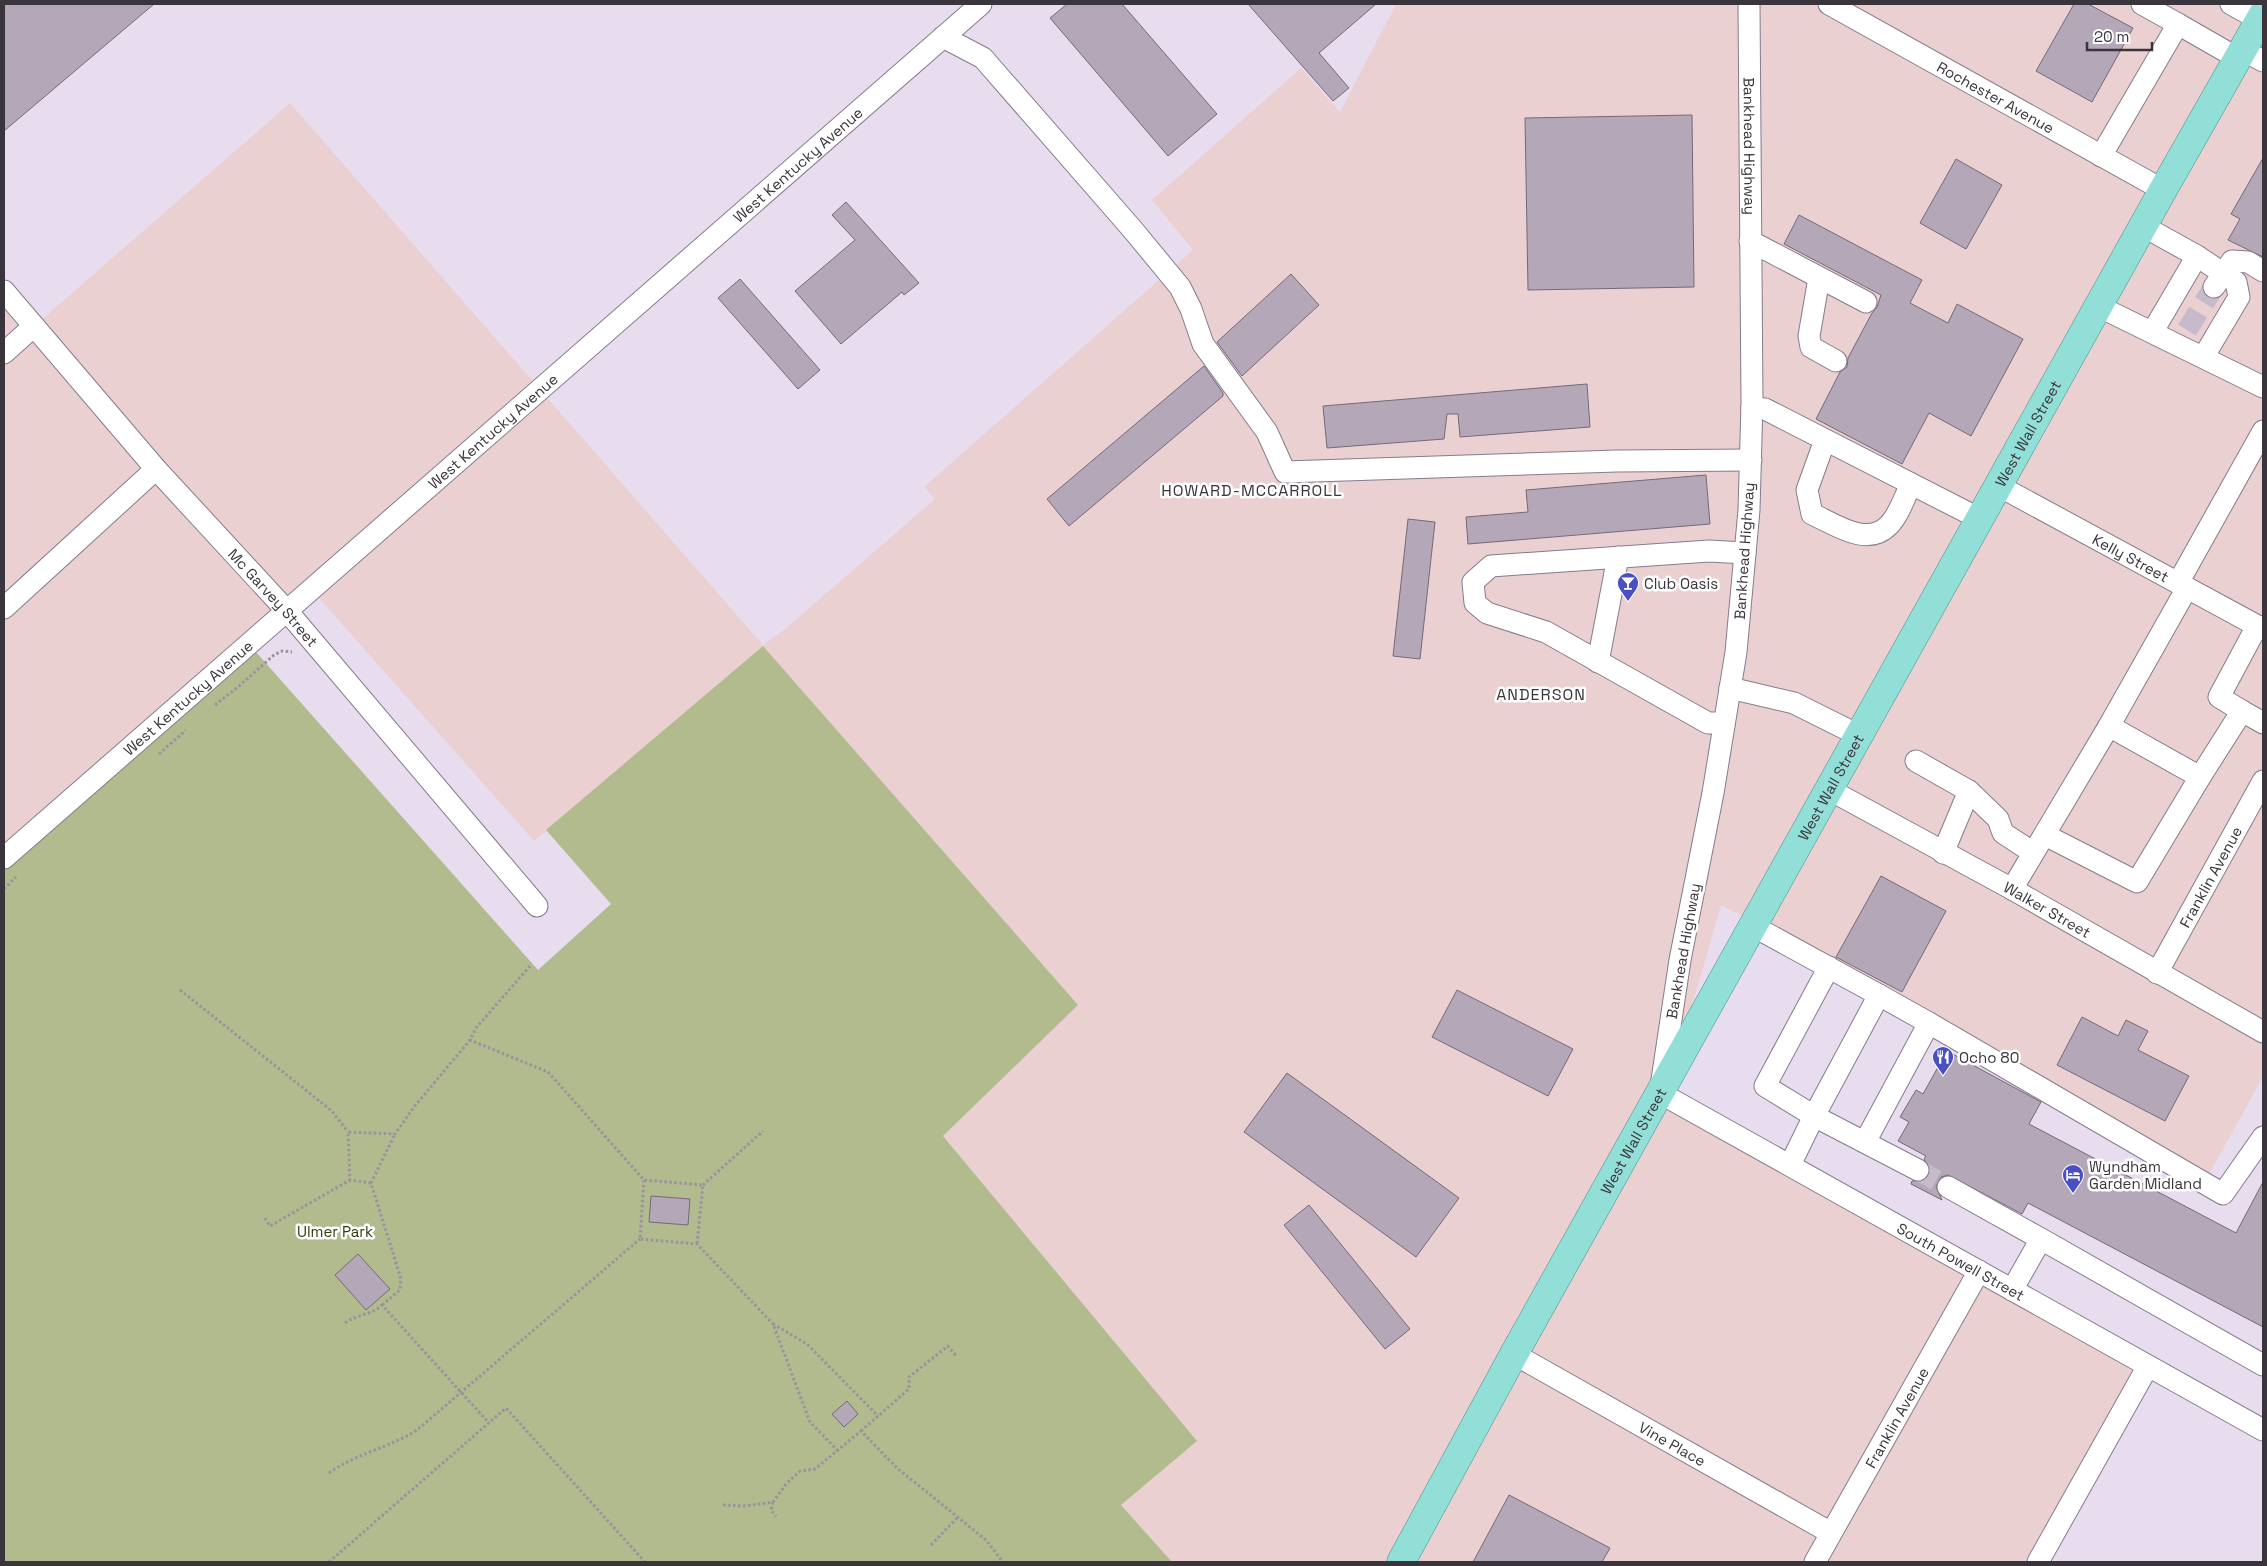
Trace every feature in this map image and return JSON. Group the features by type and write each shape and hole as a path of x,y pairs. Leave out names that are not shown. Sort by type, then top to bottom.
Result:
{"main road":[{"name":"West Wall Street","path":"1401,1562 1514,1354 2163,190 2248,56 2262,17"}],"street":[{"name":"West Kentucky Avenue","path":"4,858 981,4"},
{"name":"Bankhead Highway","path":"1660,1093 1680,960 1736,652 1745,554 1752,408 1749,4"},
{"name":"Rochester Avenue","path":"1830,4 2163,190"},
{"path":"2142,4 2178,24 2248,56"},
{"path":"2231,4 2262,17"},
{"path":"2101,156 2178,24"},
{"path":"943,37 983,58 1133,230 1180,287 1191,309 1203,344 1267,432 1285,472 1617,461 1750,460"},
{"path":"2143,226 2197,256 2218,280 2236,282 2239,297 2204,356"},
{"path":"1750,241 1866,302"},
{"path":"2152,331 2197,256"},
{"path":"2218,280 2232,261 2248,262 2263,271"},
{"path":"1819,278 1809,336 1811,347 1836,361"},
{"name":"Mc Garvey Street","path":"4,291 156,469 287,611 538,906"},
{"path":"2098,306 2152,331 2183,337 2204,356 2263,387"},
{"path":"4,353 34,326"},
{"path":"1752,408 1765,409 1980,519"},
{"path":"2012,889 2032,852 2045,835 2109,726 2263,431"},
{"path":"1826,440 1807,490 1812,514 1863,537 1879,533 1890,524 1912,484"},
{"path":"4,608 156,469"},
{"name":"Kelly Street","path":"1999,486 2260,628"},
{"path":"1724,723 1708,723 1546,632 1487,613 1475,603 1472,582 1491,566 1709,551 1745,554"},
{"path":"1598,662 1618,557"},
{"path":"2260,628 2219,697 2263,723"},
{"path":"1730,688 1794,702 1860,736"},
{"path":"2045,835 2137,882 2242,711"},
{"path":"2109,726 2200,777"},
{"path":"1916,761 1968,791 1998,819 2002,833 2032,852"},
{"name":"Franklin Avenue","path":"2157,973 2263,782"},
{"name":"Walker Street","path":"1830,790 2012,889 2263,1032"},
{"path":"1943,853 1968,791"},
{"path":"1754,926 1929,1023 2223,1194 2263,1137"},
{"path":"1829,967 1765,1086 1814,1116 1918,1170"},
{"path":"1790,1165 1879,995"},
{"path":"1865,1142 1929,1023"},
{"name":"South Powell Street","path":"1660,1093 2263,1430"},
{"path":"1948,1187 2263,1365"},
{"path":"2012,1290 2041,1239"},
{"name":"Franklin Avenue","path":"1815,1562 1979,1271"},
{"name":"Vine Place","path":"1514,1354 1831,1533"},
{"path":"2038,1562 2148,1366"}],"path":[{"path":"210,708 238,688 274,655 282,651 290,651 304,660 318,648"},
{"path":"157,756 188,728"},
{"path":"4,889 23,870"},
{"path":"345,1324 356,1315 374,1313 400,1290 401,1279 371,1182 395,1134 470,1040 476,1028 530,966"},
{"path":"180,990 332,1111 348,1132 350,1180"},
{"path":"470,1040 548,1072 644,1180 703,1186"},
{"path":"697,1244 703,1186 763,1131"},
{"path":"348,1132 395,1134"},
{"path":"265,1218 270,1226 350,1180 371,1182"},
{"path":"640,1239 644,1180"},
{"path":"330,1473 362,1454 388,1446 418,1430 640,1239 697,1244 773,1324 807,1344 878,1416"},
{"path":"382,1306 488,1424"},
{"path":"773,1324 810,1422 838,1451"},
{"path":"776,1516 770,1510 773,1502 786,1484 800,1471 815,1469 838,1451 909,1389 909,1377 948,1346 958,1357"},
{"path":"329,1562 506,1408 645,1562"},
{"path":"861,1431 897,1468 986,1540 1003,1562"},
{"path":"723,1505 746,1506 773,1502"},
{"path":"931,1545 958,1517"}],"shaded area":[{"path":"1396,4 2263,4 2263,1077 2208,1176 1797,945 1721,905 1678,1055 1657,1095 2142,1367 2032,1562 1172,1562 1121,1505 1196,1441 943,1136 1078,1005 763,646 534,841 319,598 4,859 4,296 32,328 290,103 763,645 784,630 935,499 924,487 1193,250 1152,200 1301,68 1340,112"}],"green space":[{"name":"Ulmer Park","path":"763,646 1078,1005 943,1136 1197,1441 1121,1505 1172,1562 4,1562 4,870 255,651 538,970 611,904 546,830"}],"building":[{"path":"4,4 154,4 4,131"},
{"path":"1067,4 1122,4 1217,114 1168,156 1050,18"},
{"path":"1248,4 1376,4 1319,53 1349,88 1333,101"},
{"path":"2074,4 2088,4 2133,28 2092,102 2036,71"},
{"path":"1692,115 1694,287 1528,290 1525,118"},
{"path":"2263,158 2263,257 2228,240 2240,219 2231,214"},
{"path":"1956,159 2002,185 1966,249 1920,223"},
{"path":"846,202 919,283 904,295 902,292 841,344 795,291 855,240 832,215"},
{"path":"1799,215 1922,280 1910,303 1948,323 1957,304 2023,339 1971,436 1929,413 1902,464 1816,419 1840,372 1847,367 1848,358 1877,307 1881,295 1784,244"},
{"path":"1291,274 1319,305 1242,376 1217,342"},
{"path":"740,279 820,370 798,389 718,298"},
{"path":"1204,366 1223,393 1223,396 1069,526 1047,499"},
{"path":"1587,384 1590,427 1460,437 1458,414 1447,414 1444,439 1327,448 1323,406"},
{"path":"1706,475 1710,524 1468,544 1466,517 1528,512 1526,490"},
{"path":"1408,519 1435,522 1420,659 1393,656"},
{"path":"1881,876 1946,911 1902,992 1836,957"},
{"path":"1457,990 1573,1049 1548,1096 1432,1037"},
{"path":"2082,1017 2118,1036 2126,1020 2148,1031 2138,1050 2189,1076 2165,1121 2057,1065"},
{"name":"Wyndham Garden Midland","path":"1947,1051 2041,1102 2029,1124 2236,1233 2263,1182 2263,1327 2028,1203 2022,1214 1948,1175 1941,1177 1936,1187 1942,1200 1911,1184 1912,1181 1925,1180 1930,1169 1924,1159 1926,1156 1898,1141 1909,1122 1900,1117 1916,1090 1923,1094"},
{"path":"1287,1073 1459,1198 1416,1257 1244,1132"},
{"path":"651,1196 690,1199 688,1225 649,1222"},
{"path":"1309,1205 1410,1329 1385,1349 1284,1225"},
{"path":"358,1254 390,1289 366,1310 335,1275"},
{"path":"847,1401 858,1414 844,1427 832,1414"},
{"path":"1509,1495 1610,1548 1602,1562 1473,1562"}],"tunnel":[{"path":"2187,330 2214,287"},
{"path":"1918,1170 1948,1187"}],"place":[{"name":"Club Oasis","path":"1628,602"},
{"name":"Ocho 80","path":"1943,1076"},
{"name":"Wyndham Garden Midland","path":"2073,1194"}],"district":[{"name":"HOWARD-MCCARROLL","path":"1252,490"},
{"name":"ANDERSON","path":"1541,694"}]}
